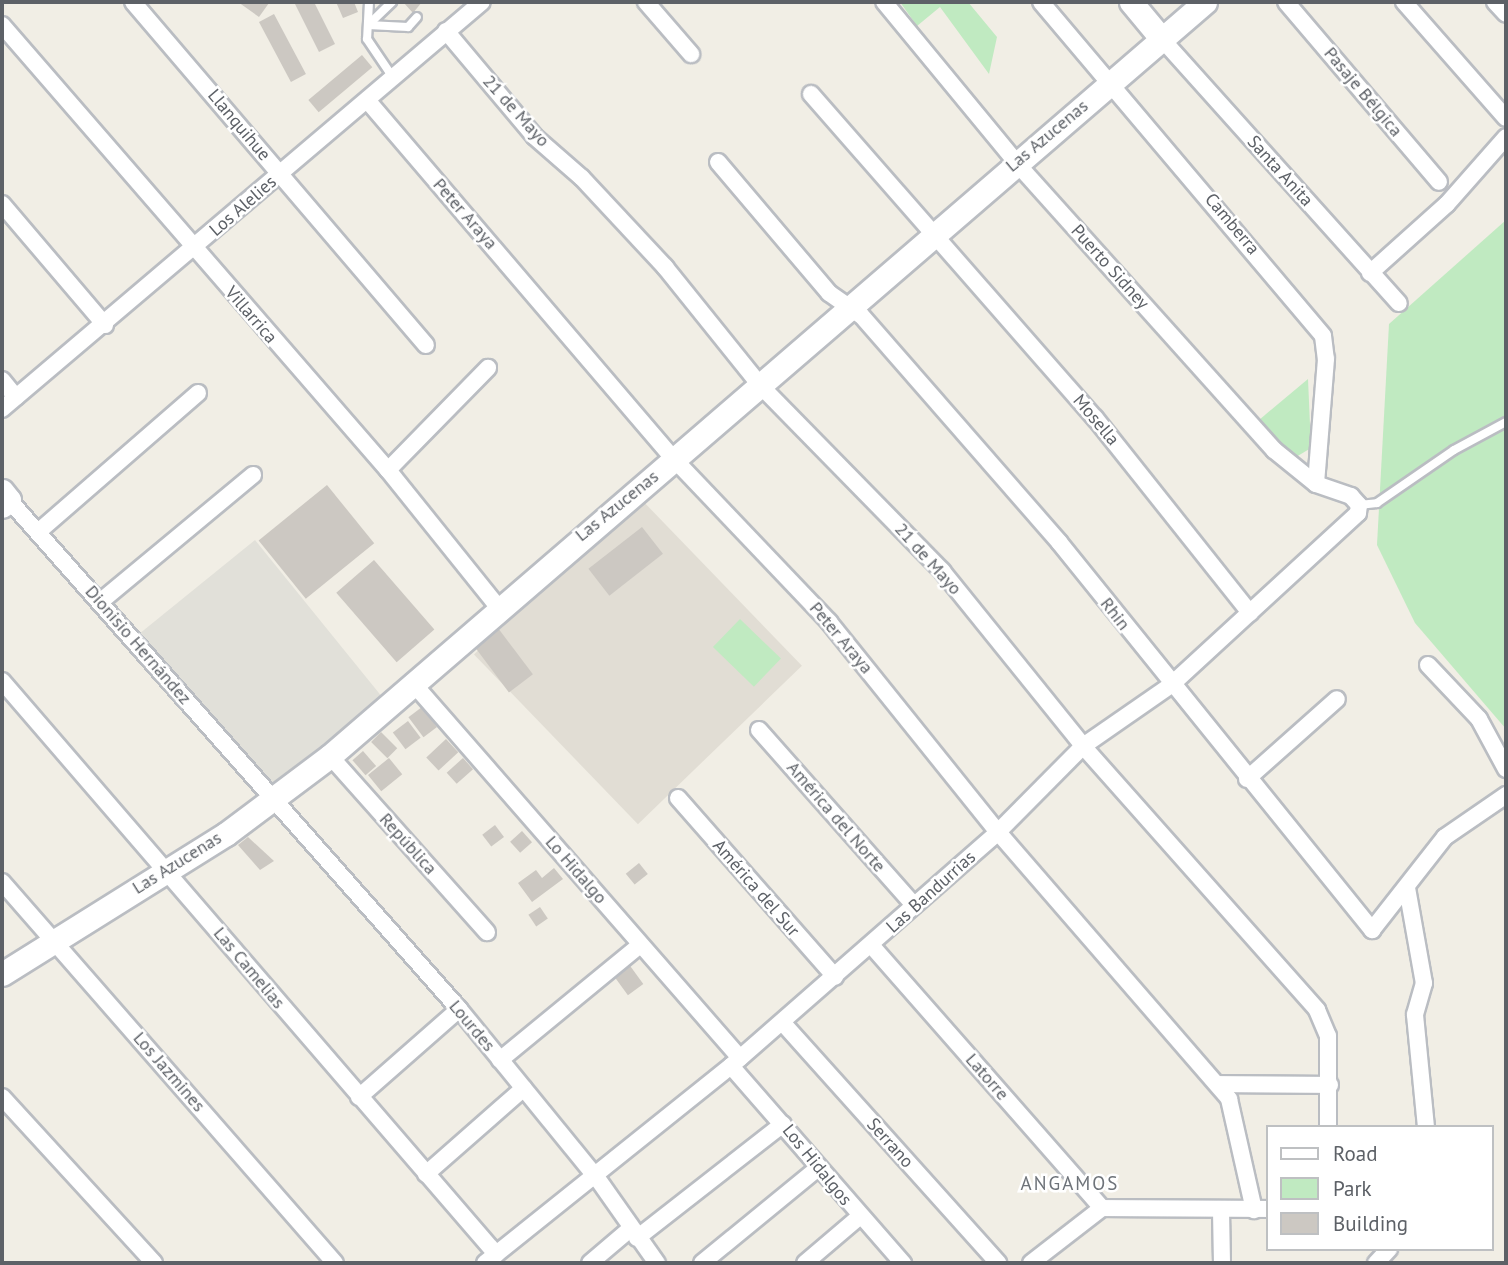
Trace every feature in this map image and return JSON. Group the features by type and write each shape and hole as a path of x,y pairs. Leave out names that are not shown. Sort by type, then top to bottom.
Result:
{"street":[{"name":"Llanquihue","path":"133,2 426,345"},
{"name":"Los Alelies","path":"2,409 105,325 392,76 482,2"},
{"path":"646,2 691,54"},
{"name":"Puerto Sidney","path":"884,2 1016,162 1274,450 1316,484 1351,496 1359,505"},
{"name":"Camberra","path":"1041,2 1112,82 1323,336 1326,359 1316,484"},
{"path":"1131,2 1161,38"},
{"name":"Las Azucenas","path":"2,974 274,800 330,755 498,607 1205,2"},
{"name":"Pasaje Bélgica","path":"1286,2 1439,182"},
{"path":"1404,2 1506,118"},
{"path":"1495,2 1506,15"},
{"name":"Villarrica","path":"2,25 193,249 388,470 498,607"},
{"name":"21 de Mayo","path":"446,31 535,137 582,178 665,267 759,384 942,572 1083,746 1317,1010 1328,1036 1328,1125"},
{"name":"Santa Anita","path":"1161,38 1399,303"},
{"name":"Mosella","path":"811,94 1095,418 1250,612"},
{"name":"Peter Araya","path":"367,100 674,459 829,622 998,832 1217,1084 1236,1114 1261,1210"},
{"path":"1370,273 1447,204 1506,137"},
{"name":"Rhin","path":"718,162 829,293 850,306 1059,542 1171,685 1372,930 1407,888"},
{"path":"2,204 105,325"},
{"path":"388,470 488,368"},
{"path":"2,380 16,397"},
{"path":"38,532 198,393"},
{"path":"100,602 253,475"},
{"name":"Dionisio Hernández","path":"4,499 38,532 274,800"},
{"name":"Las Bandurrias","path":"491,1258 597,1178 835,977 998,832 1083,746 1171,685 1351,522 1359,505"},
{"path":"1427,665 1479,719 1506,769"},
{"name":"Las Camelias","path":"2,681 426,1174 491,1258"},
{"name":"Lo Hidalgo","path":"412,682 640,945 736,1062"},
{"path":"1247,779 1337,699"},
{"name":"América del Norte","path":"759,730 914,905"},
{"name":"República","path":"330,755 487,932"},
{"path":"1426,1125 1418,1083 1415,1015 1424,983 1407,888 1445,836 1506,795"},
{"name":"América del Sur","path":"678,798 835,977"},
{"name":"Lourdes","path":"274,800 459,1009 597,1178 633,1234 657,1263"},
{"name":"Los Jazmines","path":"2,882 335,1263"},
{"path":"500,1060 640,945"},
{"name":"Latorre","path":"871,945 1102,1208"},
{"path":"359,1097 459,1009"},
{"name":"Serrano","path":"782,1022 998,1263"},
{"name":"Los Hidalgos","path":"736,1062 817,1170 903,1263"},
{"path":"1217,1084 1330,1085"},
{"path":"426,1174 524,1088"},
{"path":"2,1097 154,1263"},
{"path":"590,1263 783,1124"},
{"path":"702,1263 817,1170"},
{"path":"1031,1263 1102,1208 1261,1210"},
{"path":"1221,1211 1222,1263"},
{"path":"805,1263 859,1217"}],"lane":[{"path":"369,2 367,39 392,76"},
{"path":"368,25 392,2"},
{"path":"368,25 408,27 416,17"},
{"path":"1359,505 1377,503 1454,450 1506,422"}],"shaded area":[{"path":"638,496 802,666 638,824 474,654"},
{"path":"255,540 383,698 268,791 140,633"}],"green space":[{"path":"900,2 968,2 997,37 989,74 940,7 917,26"},
{"path":"1506,220 1506,729 1415,623 1377,545 1389,324"},
{"path":"1308,379 1311,448 1296,457 1259,420"},
{"path":"740,619 781,659 754,687 713,647"}],"building":[{"path":"238,2 268,2 269,3 259,17"},
{"path":"294,2 314,2 335,44 319,52"},
{"path":"336,2 354,2 358,12 343,18"},
{"path":"403,2 422,2 413,13"},
{"path":"274,14 306,74 291,82 259,22"},
{"path":"362,55 372,67 319,112 308,100"},
{"path":"327,485 374,543 306,599 259,540"},
{"path":"642,527 663,554 609,596 588,569"},
{"path":"374,560 434,629 397,662 336,593"},
{"path":"498,628 533,674 509,692 474,646"},
{"path":"422,707 437,727 423,737 408,717"},
{"path":"408,721 421,738 405,749 393,732"},
{"path":"381,732 397,748 387,758 371,742"},
{"path":"446,739 458,752 439,771 426,757"},
{"path":"363,751 376,766 366,775 352,760"},
{"path":"389,758 402,774 381,791 368,775"},
{"path":"463,758 473,769 457,784 447,773"},
{"path":"495,825 504,837 491,847 482,835"},
{"path":"522,831 532,842 520,853 510,842"},
{"path":"248,837 274,861 260,870 238,845"},
{"path":"639,863 648,874 635,885 626,874"},
{"path":"554,868 563,879 532,902 518,883 536,870 542,878"},
{"path":"540,907 548,919 536,926 528,915"},
{"path":"628,963 643,984 628,995 613,974"}],"district":[{"name":"ANGAMOS","path":"1070,1184"}]}
